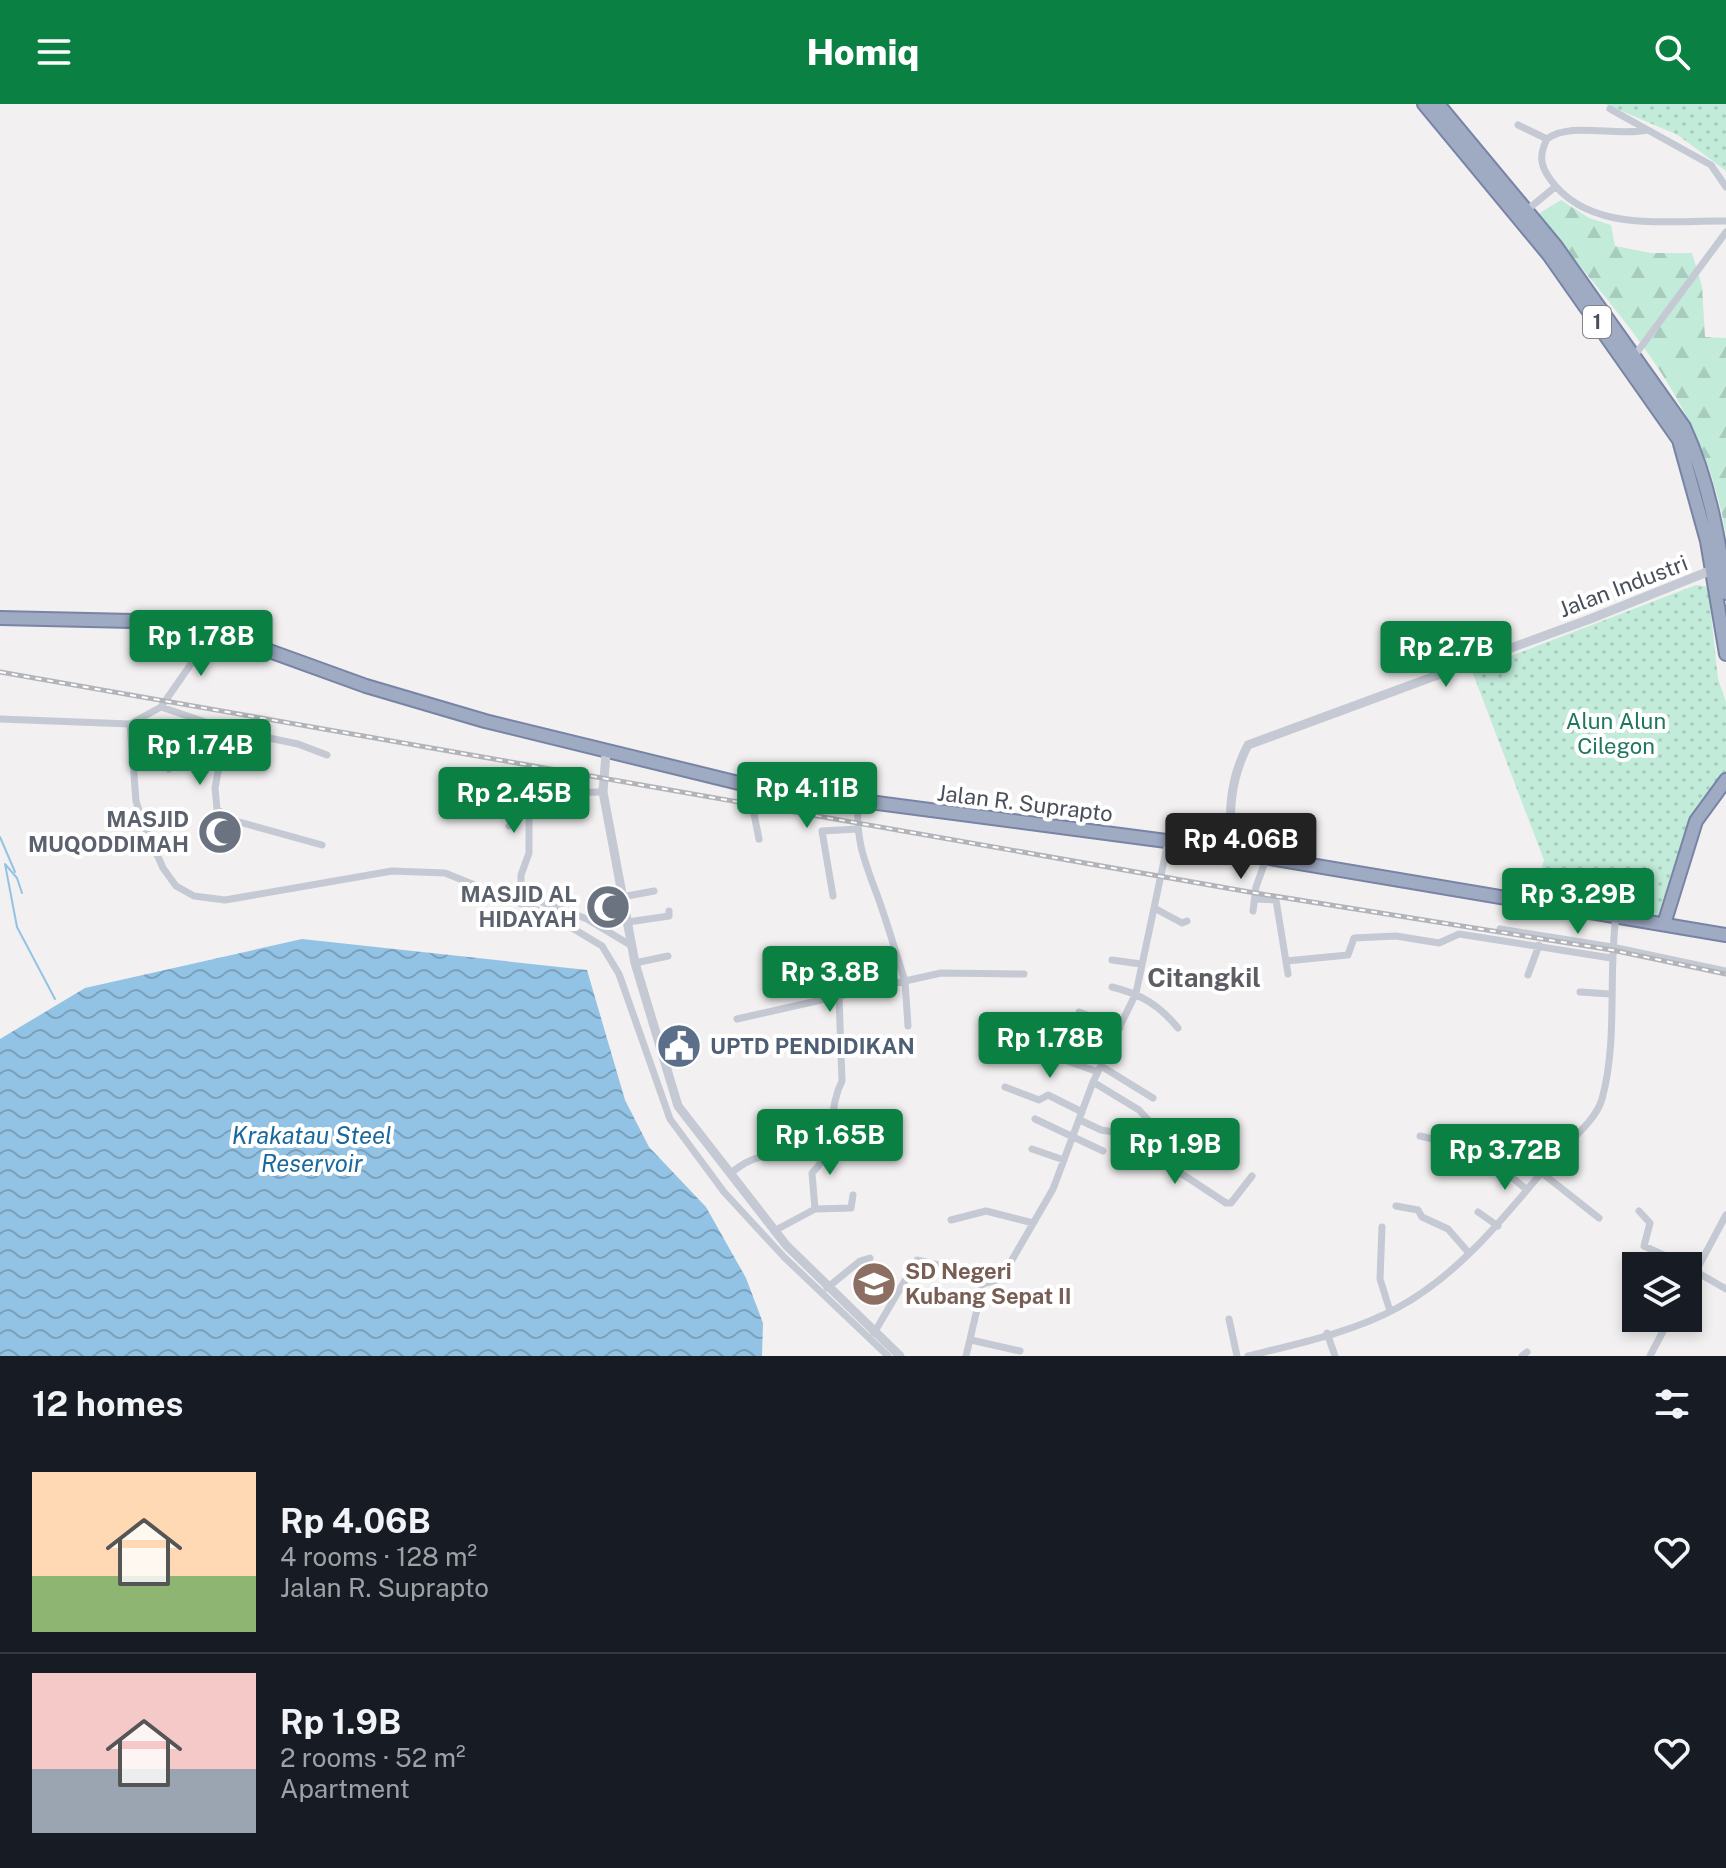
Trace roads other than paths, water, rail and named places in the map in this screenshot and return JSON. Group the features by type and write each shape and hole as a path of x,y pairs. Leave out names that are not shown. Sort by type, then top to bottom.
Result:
{"highway":[{"name":"1","path":"1424,104 1549,255 1670,424 1687,458 1720,566 1726,654"},
{"name":"1","path":"1438,104 1527,210 1635,355 1684,427 1694,449 1726,593"},
{"name":"Jalan R. Suprapto","path":"0,618 177,622 214,631 366,686 606,753 755,787 1171,842 1726,935"},
{"path":"1664,924 1696,821 1726,780"}],"street":[{"path":"1610,109 1711,165 1726,187"},
{"path":"1518,125 1547,139"},
{"path":"1647,130 1616,134 1560,131 1547,139 1541,159 1555,187 1577,207 1602,217 1726,221"},
{"path":"1527,210 1555,187"},
{"path":"1635,355 1726,232"},
{"name":"Jalan Industri","path":"1241,855 1233,842 1230,824 1237,772 1248,745 1720,566"},
{"path":"0,719 130,724 161,707 214,631"},
{"path":"161,707 226,729 292,742 327,755"},
{"path":"130,724 136,801 152,849 176,886 194,896 225,900 392,871 445,873 554,917 602,946 619,974 652,1076 670,1119 724,1192 774,1246 888,1356"},
{"path":"226,729 215,788 217,809 232,820 322,845"},
{"path":"132,742 155,744 169,769"},
{"path":"606,753 603,792 635,963 678,1106 774,1231 827,1288 900,1356"},
{"path":"481,772 546,793 603,792"},
{"path":"755,787 753,804 759,839"},
{"path":"509,826 546,793"},
{"path":"858,801 857,829 865,870 876,891 905,981 908,1026"},
{"path":"518,903 523,895 521,875 529,853 529,819 533,803"},
{"path":"874,1333 917,1260 960,1270 983,1284 1001,1279 1064,1160 1093,1082 1136,993 1171,842 1204,840 1230,824"},
{"path":"833,896 822,831 857,829"},
{"path":"1253,911 1266,859"},
{"path":"622,897 654,891"},
{"path":"523,895 587,919 632,946"},
{"path":"1255,899 1276,900 1288,974"},
{"path":"1156,909 1182,923 1187,921"},
{"path":"628,922 669,916 669,911"},
{"path":"1248,1356 1390,1311 1437,1282 1498,1226 1602,1098 1609,1055 1611,958 1616,916"},
{"path":"1500,929 1612,947 1726,971"},
{"path":"1286,961 1348,955 1353,939 1364,937 1396,936 1439,943 1459,934 1611,958"},
{"path":"1528,975 1539,945"},
{"path":"635,963 668,956"},
{"path":"1112,960 1141,964"},
{"path":"737,1019 941,973 1024,974"},
{"path":"1112,987 1136,993 1157,1005 1178,1028"},
{"path":"1580,992 1610,994"},
{"path":"815,1209 812,1173 824,1162 831,1141 837,1091 842,1081 839,996"},
{"path":"1079,1012 1120,1028"},
{"path":"1018,1043 1099,1069 1153,1098"},
{"path":"1093,1082 1139,1110 1151,1123"},
{"path":"1005,1087 1039,1100 1048,1095 1101,1130 1120,1133 1226,1203 1231,1203 1252,1176"},
{"path":"1035,1119 1103,1151"},
{"path":"1420,1136 1462,1146 1494,1146 1501,1149 1500,1167 1527,1190"},
{"path":"730,1174 756,1156 788,1150 800,1144 825,1154"},
{"path":"1032,1149 1064,1160"},
{"path":"1542,1173 1599,1218"},
{"path":"774,1231 815,1209 851,1208 853,1195"},
{"path":"1396,1206 1416,1209 1422,1217 1448,1229 1468,1252"},
{"path":"951,1220 986,1211 1033,1223"},
{"path":"1639,1211 1650,1223 1644,1246 1657,1252"},
{"path":"1478,1212 1498,1226"},
{"path":"1701,1252 1726,1215"},
{"path":"1382,1227 1380,1279 1390,1311"},
{"path":"827,1288 860,1261 870,1258"},
{"path":"1702,1275 1726,1289"},
{"path":"966,1356 983,1284"},
{"path":"1229,1319 1237,1356"},
{"path":"1650,1356 1663,1332"},
{"path":"1327,1333 1335,1356"},
{"path":"971,1340 1020,1351"}],"water":[{"name":"Krakatau Steel Reservoir","path":"302,939 587,970 625,1100 649,1147 706,1207 746,1278 763,1323 762,1356 0,1356 0,1039 85,988"}],"waterway":[{"path":"0,837 15,872"},
{"path":"17,878 5,864 17,927 55,999"},
{"path":"17,878 22,893"}],"railway":[{"path":"0,672 1255,893 1612,950 1726,974"}],"place":[{"name":"MASJID MUQODDIMAH","path":"220,832"},
{"name":"MASJID AL HIDAYAH","path":"608,907"},
{"name":"UPTD PENDIDIKAN","path":"679,1046"},
{"name":"SD Negeri Kubang Sepat II","path":"874,1284"}],"district":[{"name":"Citangkil","path":"1204,977"}],"park label":[{"name":"Alun Alun Cilegon","path":"1616,734"}]}
